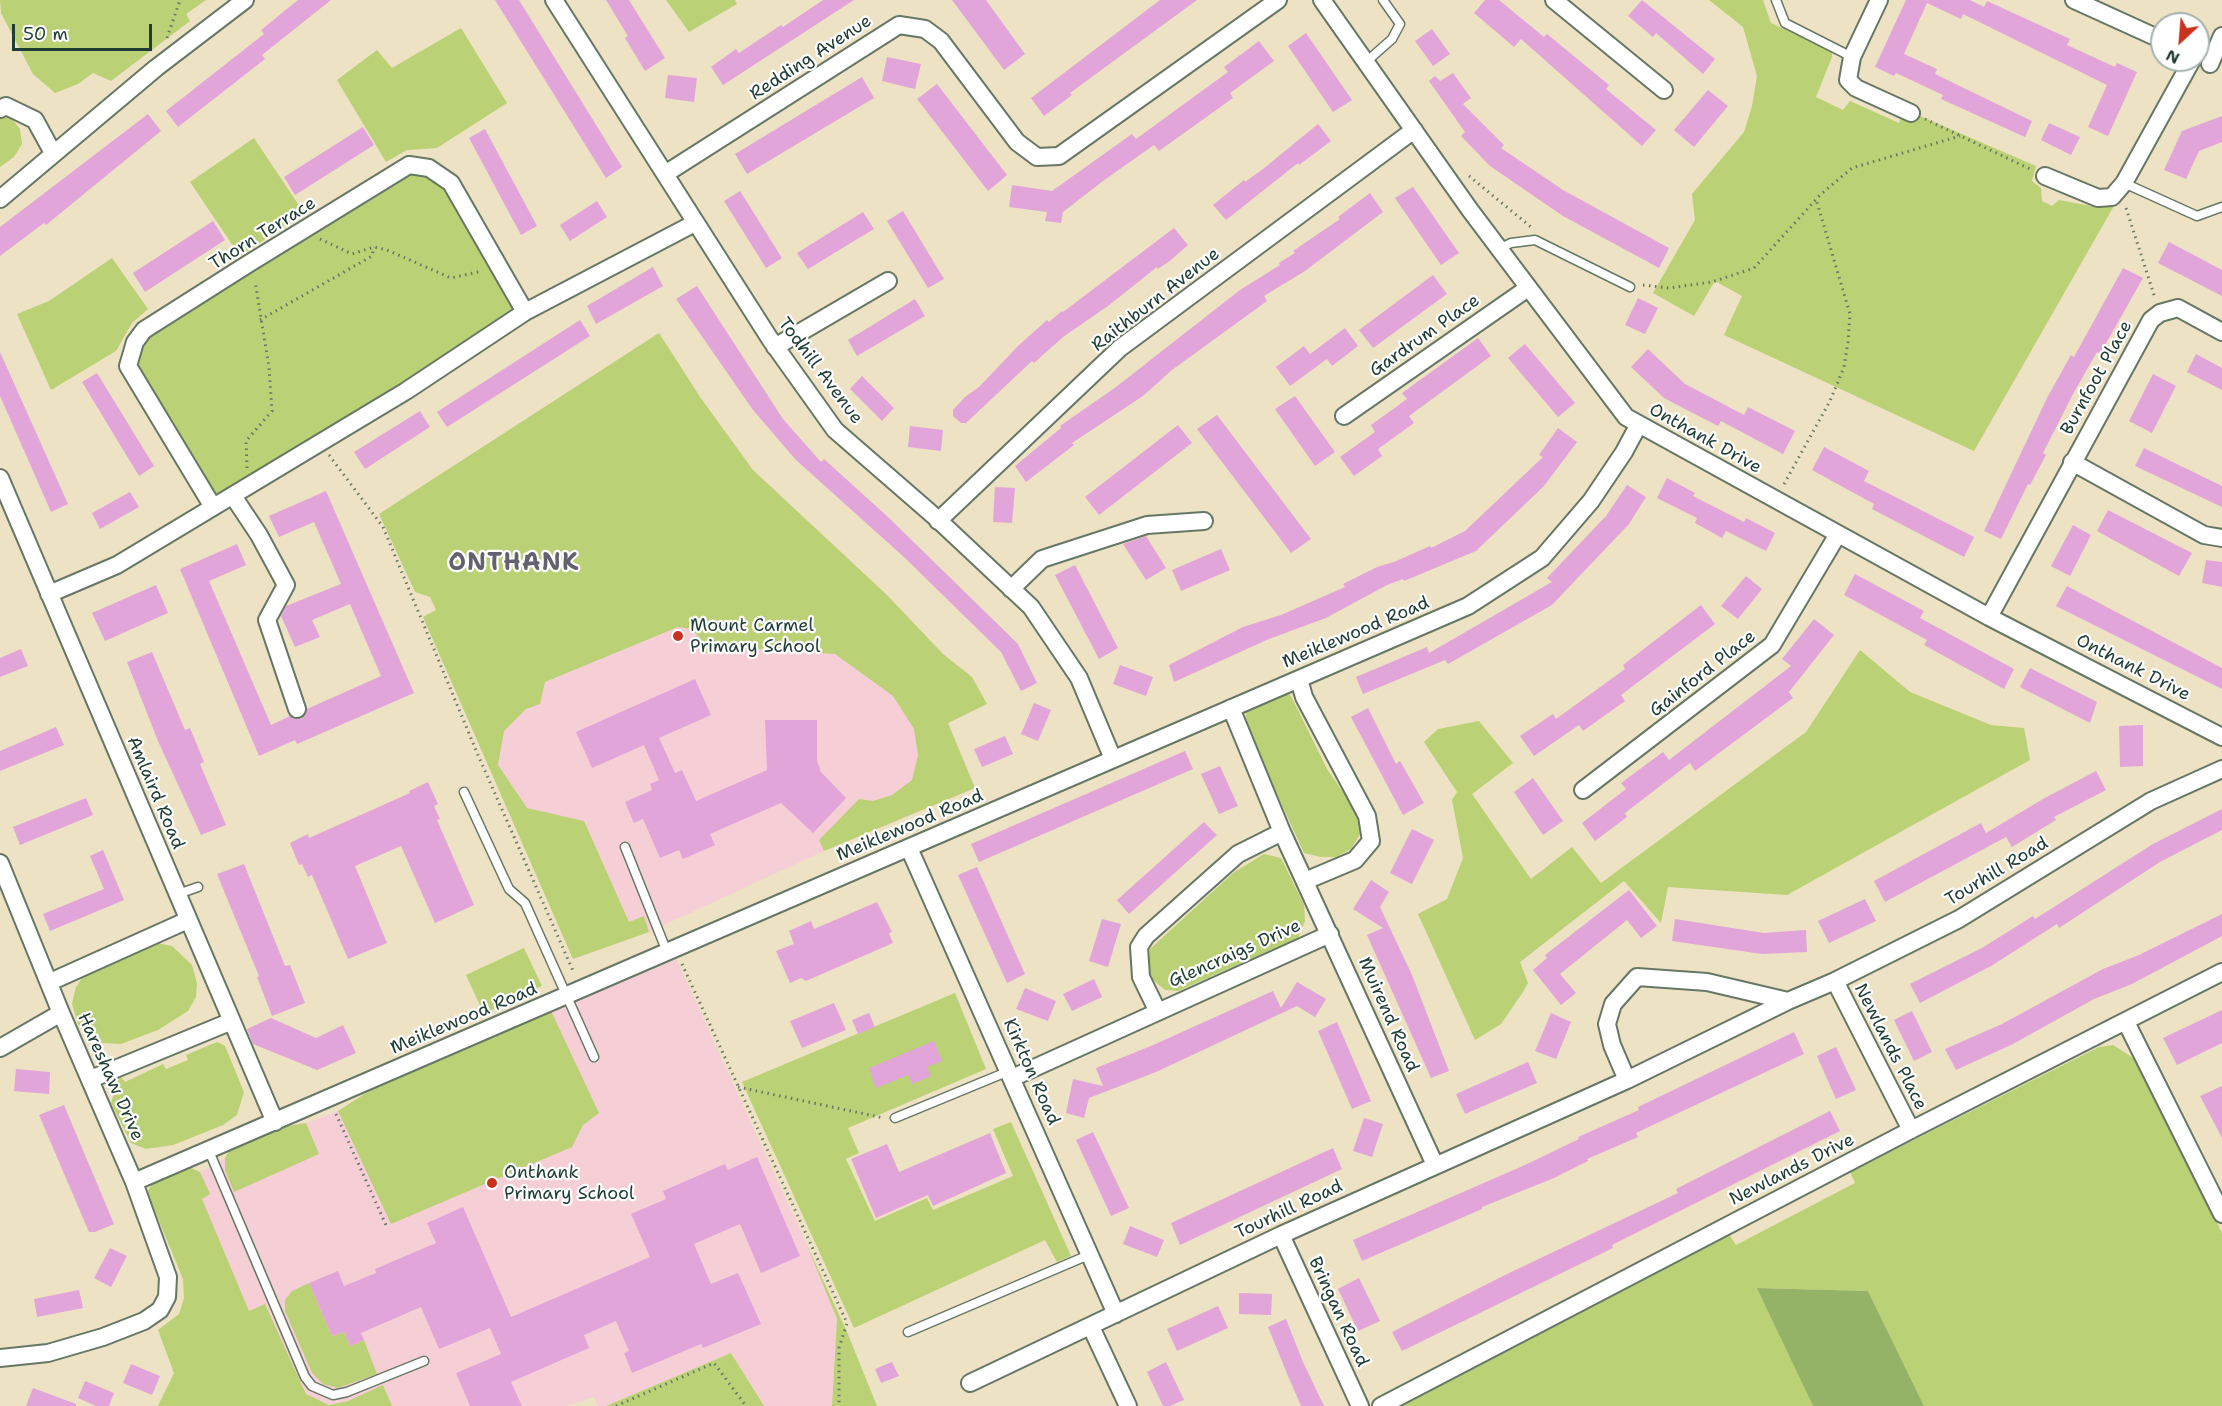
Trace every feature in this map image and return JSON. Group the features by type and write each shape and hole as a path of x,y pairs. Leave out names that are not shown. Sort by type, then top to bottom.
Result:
{"street":[{"path":"0,199 53,153 245,0"},
{"name":"Todhill Avenue","path":"554,0 775,347 835,430 938,521 1031,608 1079,678 1113,759"},
{"name":"Redding Avenue","path":"665,174 899,25 925,29 941,40 1017,142 1037,157 1059,156 1278,0"},
{"name":"Onthank Drive","path":"1322,0 1499,249 1626,417 1989,617 2222,737"},
{"path":"1554,0 1664,90"},
{"path":"1879,0 1852,57 1848,80 1856,88 1911,113"},
{"path":"2074,0 2150,35"},
{"path":"2210,63 2222,36"},
{"path":"2045,176 2098,198 2112,197 2122,186 2185,72"},
{"path":"0,109 6,106 35,120 53,153"},
{"name":"Raithburn Avenue","path":"938,521 1120,348 1414,130"},
{"name":"Thorn Terrace","path":"213,507 128,366 135,342 144,330 248,264 409,165 429,168 451,183 525,312"},
{"path":"50,594 117,565 406,391 525,312 695,223"},
{"path":"775,347 888,281"},
{"name":"Gardrum Place","path":"1344,416 1528,288"},
{"path":"2160,313 2178,308 2222,332"},
{"name":"Burnfoot Place","path":"1989,617 2151,320 2160,313"},
{"name":"Meiklewood Road","path":"134,1182 1468,606 1542,558 1590,501 1624,452 1639,424"},
{"name":"Burnfoot Place","path":"2072,462 2204,535 2222,538"},
{"name":"Amlaird Road","path":"0,478 275,1122"},
{"path":"240,491 259,535 286,585 267,620 297,709"},
{"path":"1011,589 1042,559 1147,525 1204,521"},
{"name":"Gainford Place","path":"1583,790 1772,645 1838,534"},
{"path":"1299,679 1304,697 1367,816 1371,840 1355,860 1305,881"},
{"name":"Muirend Road","path":"1231,708 1282,832 1435,1165"},
{"name":"Tourhill Road","path":"970,1383 1281,1235 1627,1080 1788,1001 1835,981 1959,919 2151,801 2222,770"},
{"name":"Glencraigs Drive","path":"1157,1010 1141,976 1139,947 1146,936 1238,854 1282,832"},
{"name":"Kirkton Road","path":"909,848 1116,1314"},
{"name":"Hareshaw Drive","path":"0,862 61,1013 134,1182 168,1277 167,1297 160,1310 144,1321 103,1337 48,1353 0,1358"},
{"path":"50,982 188,920"},
{"name":"Glencraigs Drive","path":"1011,1074 1330,934"},
{"name":"Newlands Drive","path":"1381,1406 1911,1130 2222,972"},
{"path":"1627,1080 1612,1045 1607,1024 1613,1004 1637,977 1707,982 1788,1001"},
{"name":"Newlands Place","path":"1835,981 1911,1130"},
{"path":"0,1048 61,1013"},
{"path":"91,1079 232,1021"},
{"path":"2126,1022 2222,1214"},
{"name":"Bringan Road","path":"1281,1235 1360,1406"},
{"path":"1091,1326 1128,1406"}],"lane":[{"path":"1366,62 1392,39 1400,24 1383,0"},
{"path":"1776,0 1785,23 1852,57"},
{"path":"2122,186 2197,216 2222,207"},
{"path":"1499,249 1511,243 1535,240 1630,287"},
{"path":"464,792 509,889 525,903 574,993 594,1057"},
{"path":"625,847 671,951"},
{"path":"178,894 198,887"},
{"path":"895,1119 1011,1074"},
{"path":"209,1151 305,1377 312,1386 333,1395 347,1392 424,1361"},
{"path":"908,1332 1091,1254"}],"path":[{"path":"166,39 180,0"},
{"path":"1911,113 2045,176"},
{"path":"1641,284 1650,288 1669,288 1712,282 1754,268 1816,199 1852,168 1960,136"},
{"path":"1467,175 1534,229"},
{"path":"2122,186 2160,313"},
{"path":"1775,500 1830,401 1844,367 1848,342 1850,314 1816,199"},
{"path":"310,227 317,237 351,254 374,247 400,255 452,278 498,267"},
{"path":"260,320 372,256 374,247"},
{"path":"240,491 246,441 272,411 269,367 255,280 248,264"},
{"path":"320,441 336,468 383,527 574,993"},
{"path":"671,951 738,1087 847,1323 839,1348 839,1406"},
{"path":"738,1087 871,1116 895,1119"},
{"path":"329,1099 386,1225"},
{"path":"616,1406 714,1363 746,1406"}],"shaded area":[{"name":"Mount Carmel Primary School","path":"659,333 700,397 753,470 887,595 943,654 972,677 987,704 948,723 975,788 824,851 649,932 573,959 423,617 436,610 430,597 415,592 379,514"},
{"name":"Onthank Primary School","path":"675,956 806,1243 837,1319 832,1406 764,1406 731,1353 606,1406 598,1406 594,1397 566,1406 392,1406 383,1386 348,1401 329,1405 317,1403 306,1394 265,1305 249,1312 201,1199 200,1172 225,1158 231,1148 276,1128 306,1123 338,1111 369,1091"}],"green space":[{"path":"0,0 206,0 186,14 190,21 111,81 93,73 78,84 55,93 33,74 1,13"},
{"path":"666,0 735,0 737,4 689,32"},
{"path":"1709,0 1763,0 1771,23 1832,51 1832,57 1816,97 1843,110 1850,101 1899,123 1904,109 2036,166 2032,181 2041,188 2042,201 2052,206 2059,200 2097,207 2119,197 1974,451 1724,335 1742,296 1715,281 1694,316 1653,293 1695,220 1692,194 1744,132 1752,106 1757,76 1743,27"},
{"path":"461,28 507,103 437,148 407,150 386,162 337,80 377,50 392,68"},
{"path":"0,116 12,119 20,129 22,144 14,157 0,167"},
{"path":"254,138 304,213 240,256 190,182"},
{"path":"410,170 428,171 446,184 520,311 402,387 213,501 133,367 146,333"},
{"path":"112,258 148,309 132,323 116,351 51,390 17,314 49,301"},
{"name":"Mount Carmel Primary School","path":"659,333 700,397 753,470 887,595 943,654 972,677 987,704 948,723 975,788 824,851 819,840 859,799 873,801 892,795 912,780 918,755 914,729 893,696 835,654 758,649 704,653 700,638 691,629 678,627 545,682 540,704 526,709 504,731 498,765 527,808 584,821 629,922 644,916 649,932 573,959 423,617 436,610 430,597 415,592 379,514"},
{"path":"1860,650 1910,692 1991,725 2024,728 2030,760 1787,895 1668,887 1661,923 1624,881 1520,962 1528,983 1523,992 1501,1024 1475,1040 1418,914 1447,899 1463,858 1452,800 1457,792 1424,742 1438,729 1479,721 1513,763 1472,794 1531,879 1572,847 1601,883 1806,732"},
{"path":"1285,691 1291,696 1327,769 1361,818 1361,833 1351,849 1337,857 1321,857 1304,853 1247,729 1246,711 1254,702"},
{"path":"1264,854 1281,858 1304,905 1305,921 1298,938 1178,991 1165,990 1153,980 1148,967 1150,949 1233,873"},
{"path":"157,943 172,946 192,965 197,983 196,997 188,1011 158,1030 121,1044 101,1043 88,1036 78,1024 72,1004 76,987 86,972"},
{"path":"524,948 542,986 484,1014 466,975"},
{"path":"955,993 986,1069 848,1128 859,1153 846,1159 875,1221 927,1198 933,1210 1013,1176 993,1129 1011,1122 1071,1256 1057,1262 1045,1240 854,1328 742,1082"},
{"path":"551,1011 599,1113 583,1125 572,1147 391,1224 338,1111 369,1091"},
{"path":"217,1042 225,1046 244,1092 237,1115 223,1125 173,1145 146,1149 131,1143 111,1103 120,1076 125,1082 163,1064 166,1069 188,1060 186,1055"},
{"path":"2113,1045 2135,1059 2222,1233 2222,1406 1924,1406 1868,1291 1758,1288 1813,1406 1392,1406 1729,1234 1736,1245 1855,1183 1850,1172 2099,1047"},
{"path":"306,1123 319,1154 234,1192 225,1170 225,1158 231,1148 276,1128"},
{"path":"189,1167 200,1172 210,1194 202,1199 249,1311 265,1304 306,1394 329,1405 348,1401 383,1385 392,1406 158,1406 174,1373 158,1330 179,1314 184,1298 183,1279 147,1192 153,1183"},
{"path":"806,1243 847,1332 877,1406 832,1406 837,1319"},
{"path":"309,1283 332,1336 344,1332 350,1346 364,1340 377,1374 338,1388 323,1384 312,1373 285,1311 285,1300 292,1291"},
{"path":"1757,1288 1868,1291 1924,1406 1813,1406"},
{"path":"731,1353 764,1406 606,1406"}],"building":[{"path":"298,0 331,0 262,55 265,59 178,127 166,111 264,34 261,30"},
{"path":"495,0 519,0 622,167 606,178"},
{"path":"606,0 629,0 665,58 645,71 625,38 628,36"},
{"path":"823,0 854,0 723,85 711,67 736,49 739,53 781,25 783,27"},
{"path":"952,0 986,0 1025,54 1004,70"},
{"path":"1160,0 1197,0 1070,93 1072,95 1044,116 1031,98"},
{"path":"1485,0 1499,0 1544,37 1547,34 1609,85 1606,89 1656,130 1642,146 1521,39 1514,47 1474,13"},
{"path":"1642,0 1715,59 1703,74 1656,33 1653,37 1628,16"},
{"path":"1906,0 1970,0 1984,7 1987,1 2070,39 2067,45 2115,67 2117,63 2137,72 2108,136 2088,127 2107,85 1963,14 1961,19 1927,3 1904,54 1937,69 1935,74 2032,121 2025,137 1941,99 1943,95 1896,73 1894,76 1875,67"},
{"path":"1432,29 1450,54 1433,66 1415,41"},
{"path":"1306,33 1352,100 1333,112 1288,46"},
{"path":"1259,41 1274,61 1230,93 1233,98 1159,151 1154,145 1103,181 1063,212 1061,223 1045,221 1047,212 1009,207 1012,185 1052,191 1132,134 1136,139 1228,72 1224,67"},
{"path":"887,57 921,64 915,89 882,81"},
{"path":"1453,73 1471,98 1463,104 1504,145 1501,148 1563,190 1669,248 1659,268 1563,216 1490,166 1461,136 1465,132 1429,81 1435,76 1440,81"},
{"path":"668,75 697,78 694,102 665,98"},
{"path":"862,77 874,98 747,174 735,154"},
{"path":"937,84 1007,175 988,191 917,99"},
{"path":"1708,90 1728,106 1694,147 1674,130"},
{"path":"148,114 161,131 46,225 44,223 0,256 0,227"},
{"path":"2222,116 2222,142 2199,151 2186,179 2164,170 2182,131"},
{"path":"2049,123 2080,137 2071,155 2041,140"},
{"path":"1318,124 1331,141 1299,165 1298,163 1226,220 1213,205 1244,180 1245,182 1263,169"},
{"path":"363,127 374,145 295,195 284,177"},
{"path":"485,129 537,226 521,235 469,138"},
{"path":"1413,187 1459,253 1441,265 1395,198"},
{"path":"740,191 782,258 766,268 724,201"},
{"path":"1370,193 1383,212 1305,271 1264,296 1267,301 1172,370 1143,396 1072,443 1074,445 1026,482 1015,466 1061,428 1060,426 1116,387 1240,290 1280,265 1279,263 1295,253 1293,251 1340,219 1338,217"},
{"path":"597,201 607,217 570,241 560,225"},
{"path":"903,211 944,279 928,288 887,221"},
{"path":"863,212 874,229 808,269 797,253"},
{"path":"213,221 225,240 145,292 133,273"},
{"path":"1174,228 1188,245 1171,260 1158,269 1157,267 1108,306 1063,337 1034,363 1032,361 966,423 961,423 953,416 953,410 965,397 979,387 1019,345 1047,320 1049,322 1063,312"},
{"path":"2169,242 2222,270 2222,296 2158,263"},
{"path":"653,267 663,286 596,324 587,306"},
{"path":"2123,268 2143,278 2100,354 2097,352 2073,394 2043,453 2046,455 2030,485 2028,484 2001,539 1984,531 2047,398 2071,355 2074,357"},
{"path":"1433,275 1447,294 1373,348 1359,330"},
{"path":"697,286 783,419 821,462 824,459 888,517 1018,644 1037,683 1021,691 1001,652 905,558 796,460 753,410 676,299"},
{"path":"1638,298 1658,308 1645,334 1625,325"},
{"path":"915,299 925,316 857,356 848,340"},
{"path":"580,320 590,336 447,427 437,412"},
{"path":"1345,328 1358,346 1332,366 1327,359 1290,386 1276,367 1304,346 1310,354"},
{"path":"1478,338 1491,356 1409,416 1414,423 1378,449 1382,456 1354,476 1340,457 1375,432 1371,425 1407,399 1402,393"},
{"path":"1525,344 1575,403 1558,417 1508,358"},
{"path":"1648,349 1685,384 1744,415 1748,407 1795,431 1783,454 1721,421 1718,426 1664,398 1631,367"},
{"path":"0,352 68,504 51,512 0,396"},
{"path":"2196,354 2222,368 2222,390 2187,372"},
{"path":"97,373 154,466 139,476 82,382"},
{"path":"2153,374 2176,386 2152,433 2129,421"},
{"path":"862,376 894,408 882,421 850,389"},
{"path":"1295,396 1335,452 1315,466 1275,409"},
{"path":"420,411 430,427 365,469 354,452"},
{"path":"1217,415 1311,539 1291,553 1197,429"},
{"path":"1178,425 1192,443 1099,515 1085,497"},
{"path":"910,426 943,430 941,451 908,447"},
{"path":"1558,428 1577,442 1544,486 1476,551 1404,581 1403,579 1387,585 1326,618 1269,639 1174,682 1169,665 1243,627 1281,615 1345,587 1343,584 1377,567 1430,546 1431,548 1465,531 1543,457 1539,455"},
{"path":"1824,447 1869,471 1864,481 1974,537 1964,557 1872,509 1874,504 1812,470"},
{"path":"2144,448 2222,486 2222,507 2135,466"},
{"path":"1667,478 1695,493 1693,496 1744,522 1746,518 1775,533 1766,551 1726,531 1722,538 1695,523 1697,518 1657,498"},
{"path":"1627,485 1646,497 1629,524 1552,605 1448,664 1445,660 1363,694 1356,677 1427,647 1429,653 1552,582 1547,578 1606,516"},
{"path":"995,487 1015,488 1012,523 993,522"},
{"path":"326,491 414,693 297,744 295,740 259,756 180,569 237,544 246,565 209,581 271,725 290,716 301,719 307,709 381,676 350,604 312,620 320,637 295,647 281,616 286,606 341,584 314,522 279,537 269,516"},
{"path":"130,492 139,507 100,529 92,513"},
{"path":"2108,510 2192,553 2179,576 2097,531"},
{"path":"2073,525 2091,535 2070,576 2051,566"},
{"path":"1146,536 1166,568 1146,580 1123,544"},
{"path":"1221,549 1230,570 1181,591 1172,570"},
{"path":"2206,560 2222,562 2222,587 2202,583"},
{"path":"1075,565 1118,648 1099,659 1055,575"},
{"path":"1855,574 1924,611 1920,618 2014,669 2004,689 1924,645 1927,640 1844,595"},
{"path":"1746,576 1762,589 1738,619 1721,606"},
{"path":"156,585 168,613 105,641 92,613"},
{"path":"2067,586 2222,668 2222,689 2056,606"},
{"path":"1701,605 1715,624 1621,695 1625,701 1583,731 1579,725 1534,756 1520,736 1553,714 1556,719 1625,669 1623,665"},
{"path":"1814,619 1834,635 1789,692 1793,698 1695,771 1690,763 1625,813 1627,817 1595,841 1582,823 1626,789 1621,783 1663,752 1669,760 1791,666 1782,659"},
{"path":"21,649 28,666 0,677 0,658"},
{"path":"152,652 185,730 190,728 204,762 200,764 226,825 201,835 158,741 127,662"},
{"path":"1120,665 1153,677 1146,696 1113,684"},
{"path":"2030,668 2097,702 2090,723 2020,687"},
{"path":"695,679 711,715 659,738 675,773 682,770 696,801 767,770 765,720 817,720 817,761 821,772 846,798 813,833 781,803 710,834 715,845 683,859 679,850 660,858 643,819 634,823 625,802 652,790 650,784 659,780 644,745 592,768 576,732"},
{"path":"1034,703 1051,710 1038,741 1021,734"},
{"path":"1368,708 1396,764 1400,761 1424,803 1403,815 1351,717"},
{"path":"2143,725 2143,766 2120,767 2119,726"},
{"path":"56,727 64,745 0,771 0,751"},
{"path":"1005,736 1013,754 982,767 974,749"},
{"path":"1185,751 1193,769 979,862 971,844"},
{"path":"1220,766 1238,806 1219,814 1201,774"},
{"path":"2096,771 2106,790 2054,817 2056,820 2012,847 2006,837 1885,902 1874,881 1981,823 1986,833"},
{"path":"1533,778 1563,821 1543,835 1514,792"},
{"path":"428,782 438,804 434,806 440,819 437,820 474,905 435,923 401,846 355,866 387,943 348,959 312,875 308,877 302,864 299,865 290,843 308,834 309,838 410,793 409,791"},
{"path":"86,798 93,815 20,845 13,827"},
{"path":"2222,809 2222,830 2160,862 2059,928 2057,924 1991,966 1920,1003 1910,984 1982,948 2033,916 2035,919 2153,844"},
{"path":"1204,822 1217,835 1129,914 1117,900"},
{"path":"1412,829 1434,840 1412,884 1390,873"},
{"path":"103,850 124,900 50,931 43,914 104,889 90,856"},
{"path":"244,864 285,966 290,965 305,1003 272,1016 257,977 259,976 217,874"},
{"path":"977,867 1025,974 1007,983 958,875"},
{"path":"1371,880 1389,892 1380,907 1412,975 1449,1071 1431,1078 1367,935 1383,928 1353,909"},
{"path":"1629,890 1657,926 1641,938 1627,920 1560,974 1576,993 1561,1005 1533,970 1547,958 1545,955"},
{"path":"1865,899 1876,921 1829,943 1818,921"},
{"path":"877,902 892,932 889,933 893,943 806,981 801,978 790,983 776,951 794,944 789,931 811,921 814,929"},
{"path":"2222,914 2222,936 2132,984 2094,999 2013,1044 1956,1070 1945,1049 2002,1024 2103,969 2139,955"},
{"path":"1102,919 1121,924 1108,967 1089,961"},
{"path":"1675,919 1764,933 1806,930 1807,952 1762,954 1672,941"},
{"path":"1094,979 1102,997 1072,1011 1063,994"},
{"path":"1297,982 1326,999 1315,1017 1297,1006 1156,1072 1089,1098 1084,1118 1066,1113 1073,1079 1103,1086 1096,1068 1273,991 1281,1008"},
{"path":"1025,988 1056,1001 1048,1021 1016,1009"},
{"path":"834,1003 846,1030 802,1048 790,1021"},
{"path":"2222,1010 2222,1043 2177,1065 2163,1038"},
{"path":"1912,1011 1932,1052 1914,1061 1894,1020"},
{"path":"869,1013 875,1027 858,1034 852,1020"},
{"path":"1551,1013 1571,1022 1556,1059 1535,1051"},
{"path":"271,1018 316,1038 343,1025 356,1053 317,1070 253,1044 247,1029"},
{"path":"1337,1022 1371,1101 1352,1109 1318,1031"},
{"path":"1794,1032 1804,1054 1636,1133 1638,1137 1587,1159 1588,1161 1554,1178 1482,1207 1482,1209 1362,1261 1353,1240 1525,1165 1579,1139 1578,1137 1639,1110 1638,1107"},
{"path":"934,1041 942,1061 927,1067 931,1076 912,1084 908,1075 876,1088 869,1068"},
{"path":"1836,1047 1856,1090 1836,1099 1817,1056"},
{"path":"1528,1062 1537,1083 1465,1114 1456,1094"},
{"path":"16,1069 50,1072 49,1094 14,1091"},
{"path":"2222,1086 2222,1138 2200,1096"},
{"path":"64,1105 114,1224 95,1232 89,1232 39,1115"},
{"path":"1830,1111 1840,1131 1612,1245 1613,1248 1402,1351 1392,1332 1507,1274 1678,1193 1676,1189"},
{"path":"1364,1118 1383,1124 1372,1157 1353,1151"},
{"path":"1093,1132 1129,1208 1111,1216 1076,1140"},
{"path":"990,1133 1006,1173 933,1206 928,1195 876,1218 851,1159 887,1144 899,1172"},
{"path":"1333,1148 1342,1169 1180,1245 1171,1223"},
{"name":"Onthank Primary School","path":"757,1157 800,1256 761,1273 740,1224 694,1244 711,1284 738,1273 761,1324 703,1348 701,1344 632,1373 624,1353 629,1351 616,1321 584,1335 589,1348 511,1382 522,1406 470,1406 456,1373 501,1354 490,1328 439,1349 421,1307 361,1333 364,1340 350,1346 344,1332 332,1336 309,1283 338,1271 344,1286 376,1273 375,1269 436,1243 427,1223 463,1207 511,1317 650,1257 631,1214 666,1199 663,1191 725,1164 728,1170"},
{"path":"1130,1226 1164,1240 1157,1257 1123,1244"},
{"path":"110,1248 127,1256 111,1287 94,1278"},
{"path":"1359,1278 1380,1321 1358,1331 1338,1289"},
{"path":"79,1290 83,1308 37,1317 34,1299"},
{"path":"1239,1293 1272,1294 1271,1315 1239,1314"},
{"path":"1218,1306 1228,1328 1177,1351 1167,1329"},
{"path":"1286,1319 1324,1406 1301,1406 1268,1327"},
{"path":"892,1362 899,1376 881,1383 875,1369"},
{"path":"1166,1362 1184,1400 1170,1406 1163,1406 1147,1372"},
{"path":"131,1364 160,1376 152,1395 123,1383"},
{"path":"85,1381 114,1393 109,1406 96,1406 78,1398"},
{"path":"33,1388 76,1404 76,1406 26,1406"}],"place":[{"name":"Mount Carmel Primary School","path":"678,636"},
{"name":"Onthank Primary School","path":"492,1183"}],"district":[{"name":"ONTHANK","path":"514,564"}]}
